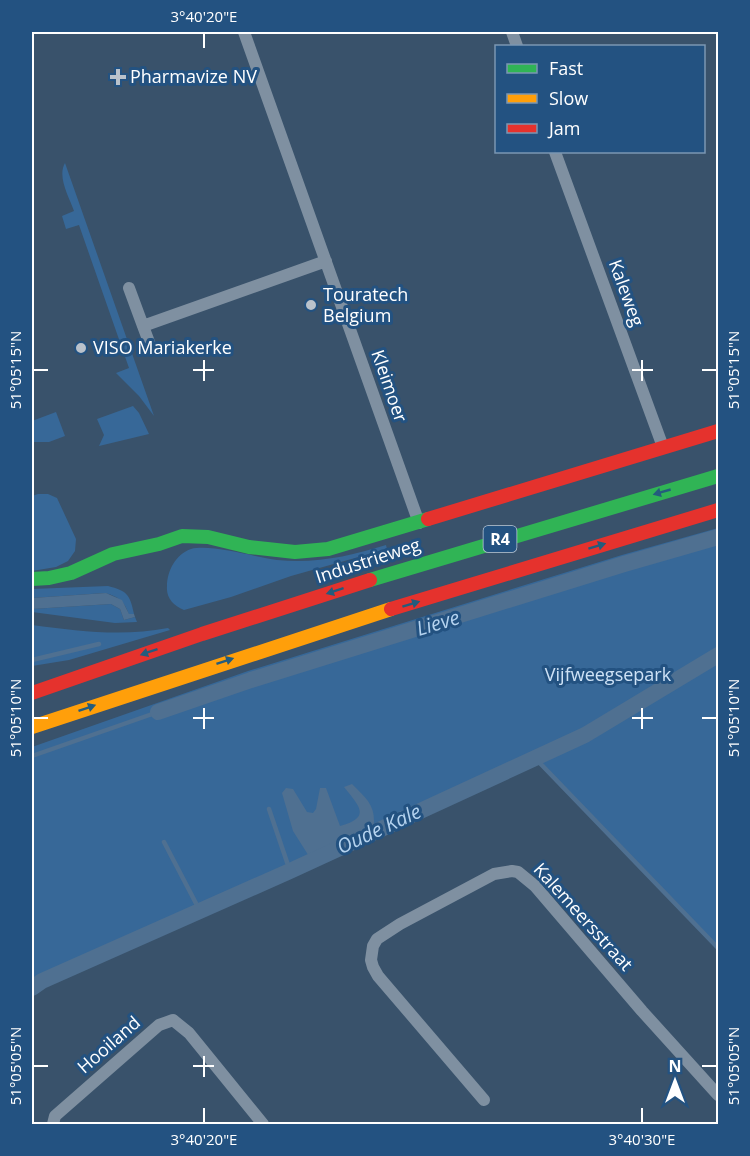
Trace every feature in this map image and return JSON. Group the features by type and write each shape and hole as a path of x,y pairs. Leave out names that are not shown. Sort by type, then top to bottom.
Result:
{"main road":[{"name":"Industrieweg","path":"32,579 71,573 113,554 159,544 182,536 208,537 249,547 295,552 328,549 718,431"},
{"name":"Industrieweg","path":"32,693 284,607 480,545 718,476"},
{"name":"R4","path":"32,727 243,655 718,510"},
{"name":"R4","path":"38,677 82,675"}],"street":[{"name":"Kleimoer","path":"244,32 419,523"},
{"name":"Kaleweg","path":"555,153 663,447"},
{"path":"143,326 326,261"},
{"path":"129,288 152,350"},
{"name":"Kalemeersstraat","path":"484,1100 378,976 373,967 372,953 377,939 399,924 494,874 512,871 525,876 535,886 642,1011 718,1095"},
{"name":"Hooiland","path":"53,1125 56,1116 159,1025 173,1020 189,1033 263,1125"}],"green space":[{"path":"65,163 154,416 139,396 116,373 129,368 79,225 66,229 62,216 74,211 63,181"},
{"path":"133,406 149,434 99,446 104,435 97,419"},
{"path":"56,412 65,436 49,442 32,442 32,421"},
{"path":"48,494 57,498 76,539 75,551 68,561 56,567 32,571 32,496"},
{"name":"Vijfweegsepark","path":"718,528 718,948 535,758 290,871 42,981 32,988 32,747 248,671 622,555"},
{"path":"386,545 387,549 184,610 169,598 167,590 167,580 171,569 181,555 191,549 210,548 277,560 305,561 346,556"},
{"path":"108,586 127,594 134,614 129,615 120,600 105,593 32,598 32,589"},
{"path":"111,604 120,609 124,620 135,617 137,622 115,623 32,612 32,609"},
{"path":"32,625 100,632 151,631 168,628 170,630 69,660 32,666"}],"shaded area":[{"path":"106,593 122,600 129,614 134,614 135,617 124,620 120,609 111,604 32,609 32,598"},
{"path":"352,784 373,810 373,832 312,861 293,831 282,793 286,788 293,789 307,812 313,813 316,809 320,788 326,788 340,826 350,823 359,815 358,805 344,787"}],"waterway":[{"name":"Lieve","path":"158,712 251,680 718,537"},
{"path":"32,660 99,644"},
{"name":"Oude Kale","path":"32,988 42,981 290,871 585,735 718,655"},
{"path":"32,756 158,712"},
{"path":"535,758 718,948"},
{"path":"269,809 290,871"},
{"path":"164,842 200,911"}],"traffic: fast":[{"path":"370,580 718,476"},
{"path":"32,579 71,573 113,554 159,544 182,536 208,537 249,547 295,552 328,549 428,519"}],"traffic: slow":[{"path":"32,727 391,609"}],"traffic: jam":[{"path":"428,519 718,431"},
{"path":"391,609 718,510"},
{"path":"32,693 202,634 370,580"}],"place":[{"name":"Pharmavize NV","path":"118,77"},
{"name":"Touratech Belgium","path":"311,305"},
{"name":"VISO Mariakerke","path":"81,348"}]}
